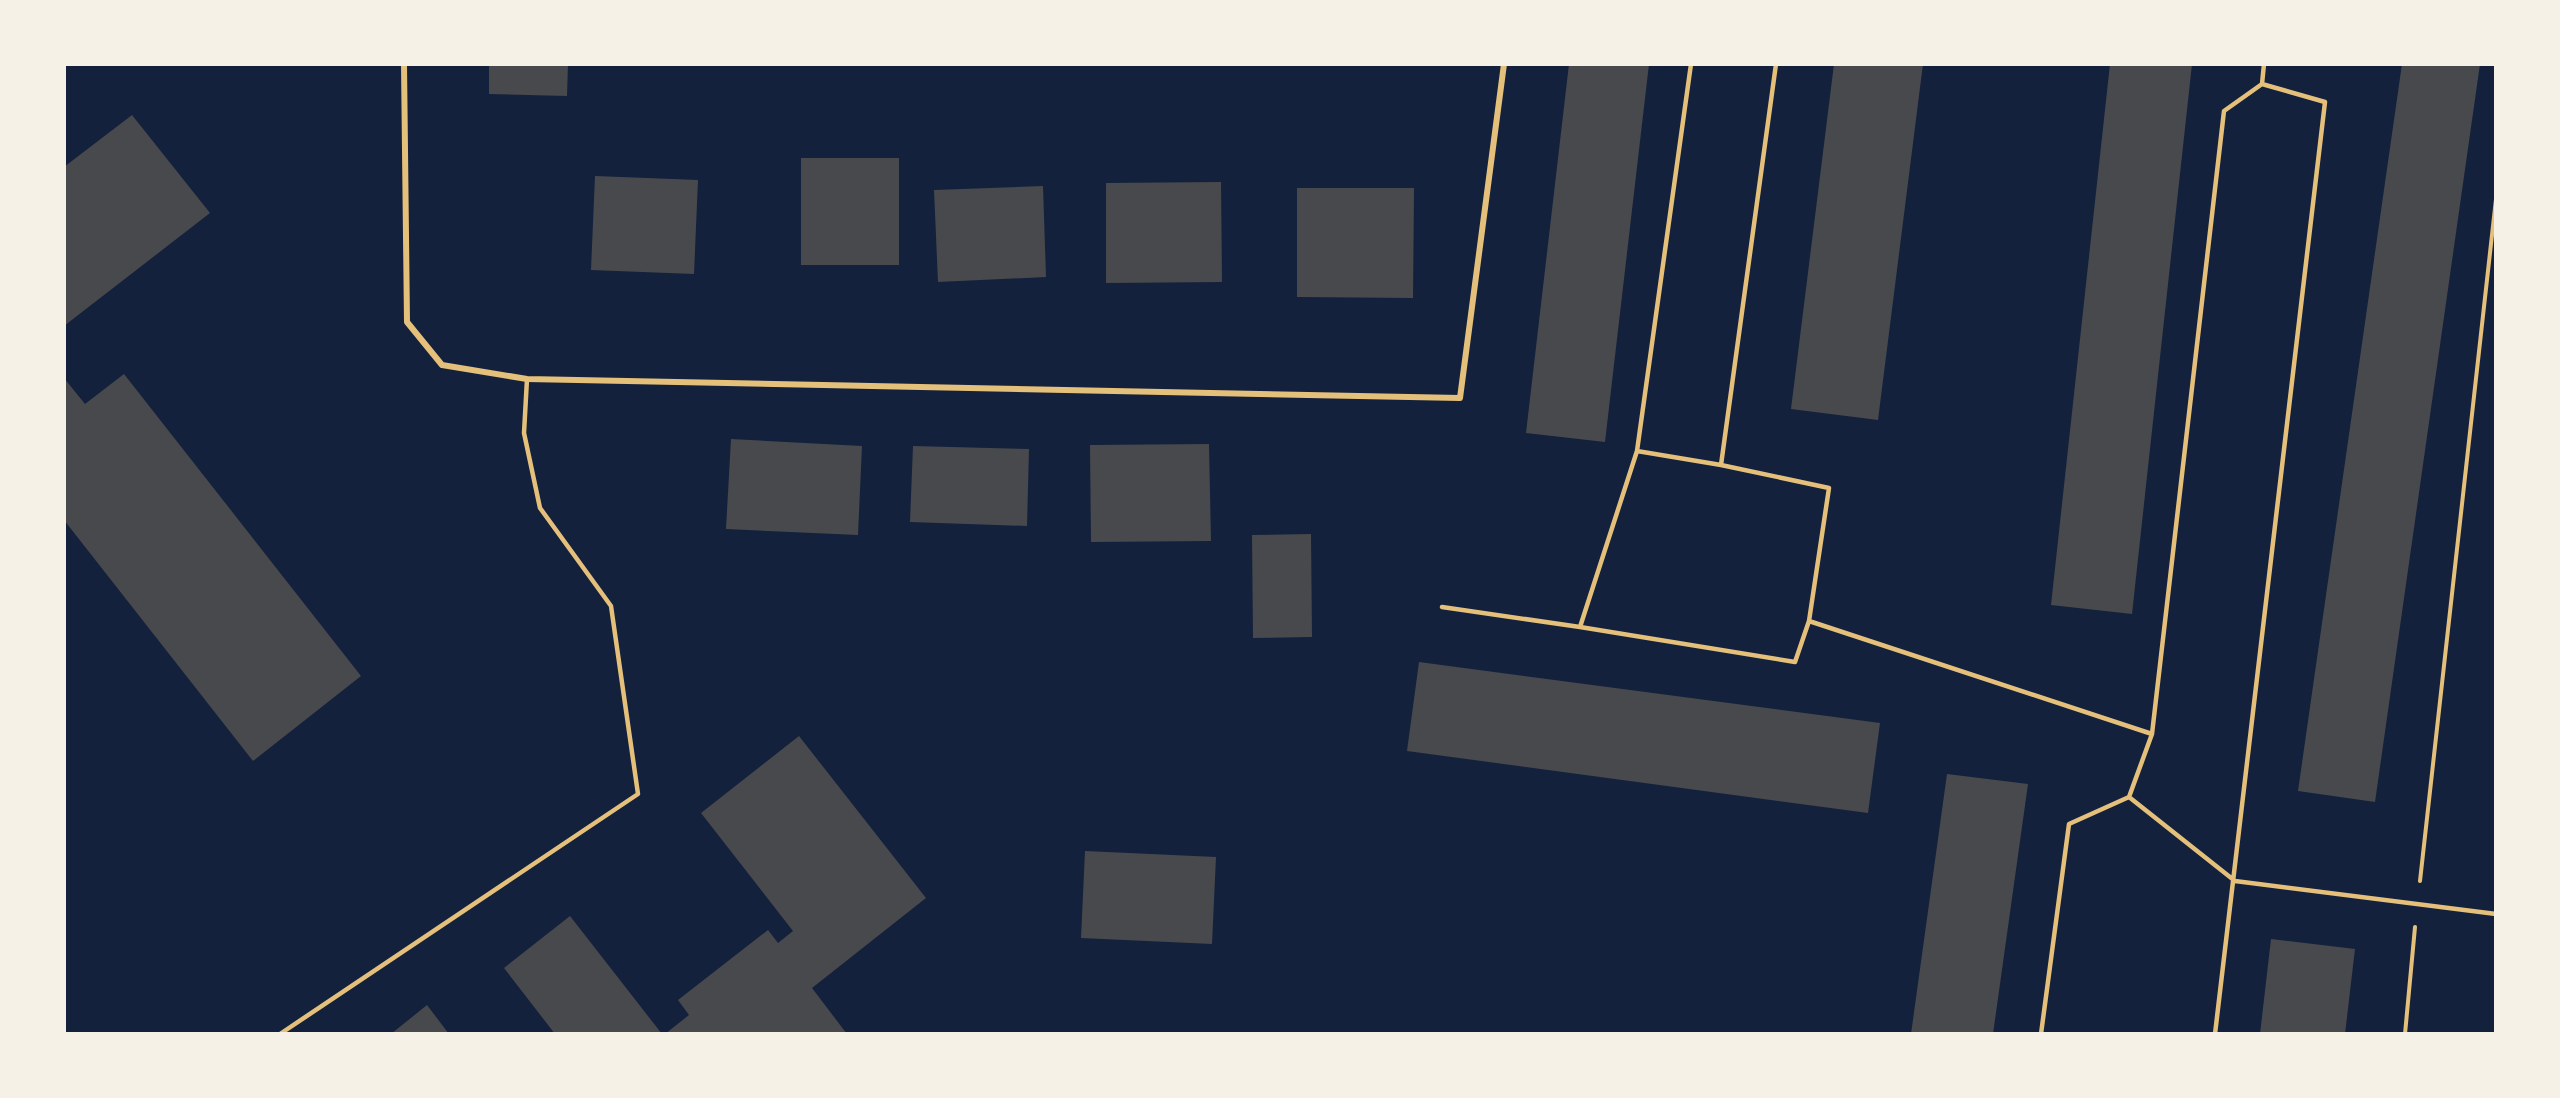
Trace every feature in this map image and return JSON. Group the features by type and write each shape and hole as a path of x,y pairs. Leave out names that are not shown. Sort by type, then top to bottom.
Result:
{"street":[{"path":"404,64 407,322 442,365 527,379 1460,398 1504,64"}],"lane":[{"path":"1580,627 1637,451 1691,64"},
{"path":"1721,465 1776,64"},
{"path":"2041,1034 2068,824 2129,797 2152,734 2224,111 2262,84 2264,64"},
{"path":"2215,1034 2235,880 2325,102 2262,84"},
{"path":"280,1034 638,794 611,606 540,508 524,433 527,379"},
{"path":"1442,607 1795,662 1809,621 1829,488 1721,465 1637,451"},
{"path":"1809,621 2152,734"},
{"path":"2129,797 2235,880 2496,914"}],"path":[{"path":"2405,1034 2496,199"}],"building":[{"path":"489,64 568,64 567,96 489,94"},
{"path":"1569,64 1649,64 1605,442 1526,433"},
{"path":"1834,64 1923,64 1878,420 1791,409"},
{"path":"2110,64 2192,64 2132,614 2051,605"},
{"path":"2402,64 2480,64 2375,802 2298,791"},
{"path":"132,115 210,213 64,326 64,167"},
{"path":"801,158 899,158 899,265 801,265"},
{"path":"595,176 698,180 694,274 591,270"},
{"path":"1221,182 1222,282 1106,283 1106,183"},
{"path":"1043,186 1046,277 938,282 934,190"},
{"path":"1297,188 1414,188 1413,298 1297,297"},
{"path":"124,374 361,676 253,761 64,520 64,378 85,404"},
{"path":"731,439 862,446 858,535 726,529"},
{"path":"1209,444 1211,541 1091,542 1090,445"},
{"path":"913,446 1029,449 1027,526 910,522"},
{"path":"1311,534 1312,637 1253,638 1252,535"},
{"path":"1419,662 1880,723 1868,813 1407,751"},
{"path":"799,736 926,898 812,988 847,1034 665,1034 689,1015 678,1000 768,930 778,943 793,931 701,813"},
{"path":"1947,774 2028,784 1993,1034 1911,1034"},
{"path":"1085,851 1216,857 1212,944 1081,938"},
{"path":"570,916 662,1034 555,1034 504,968"},
{"path":"2271,939 2355,949 2345,1034 2260,1034"},
{"path":"427,1005 449,1034 391,1034"}]}
